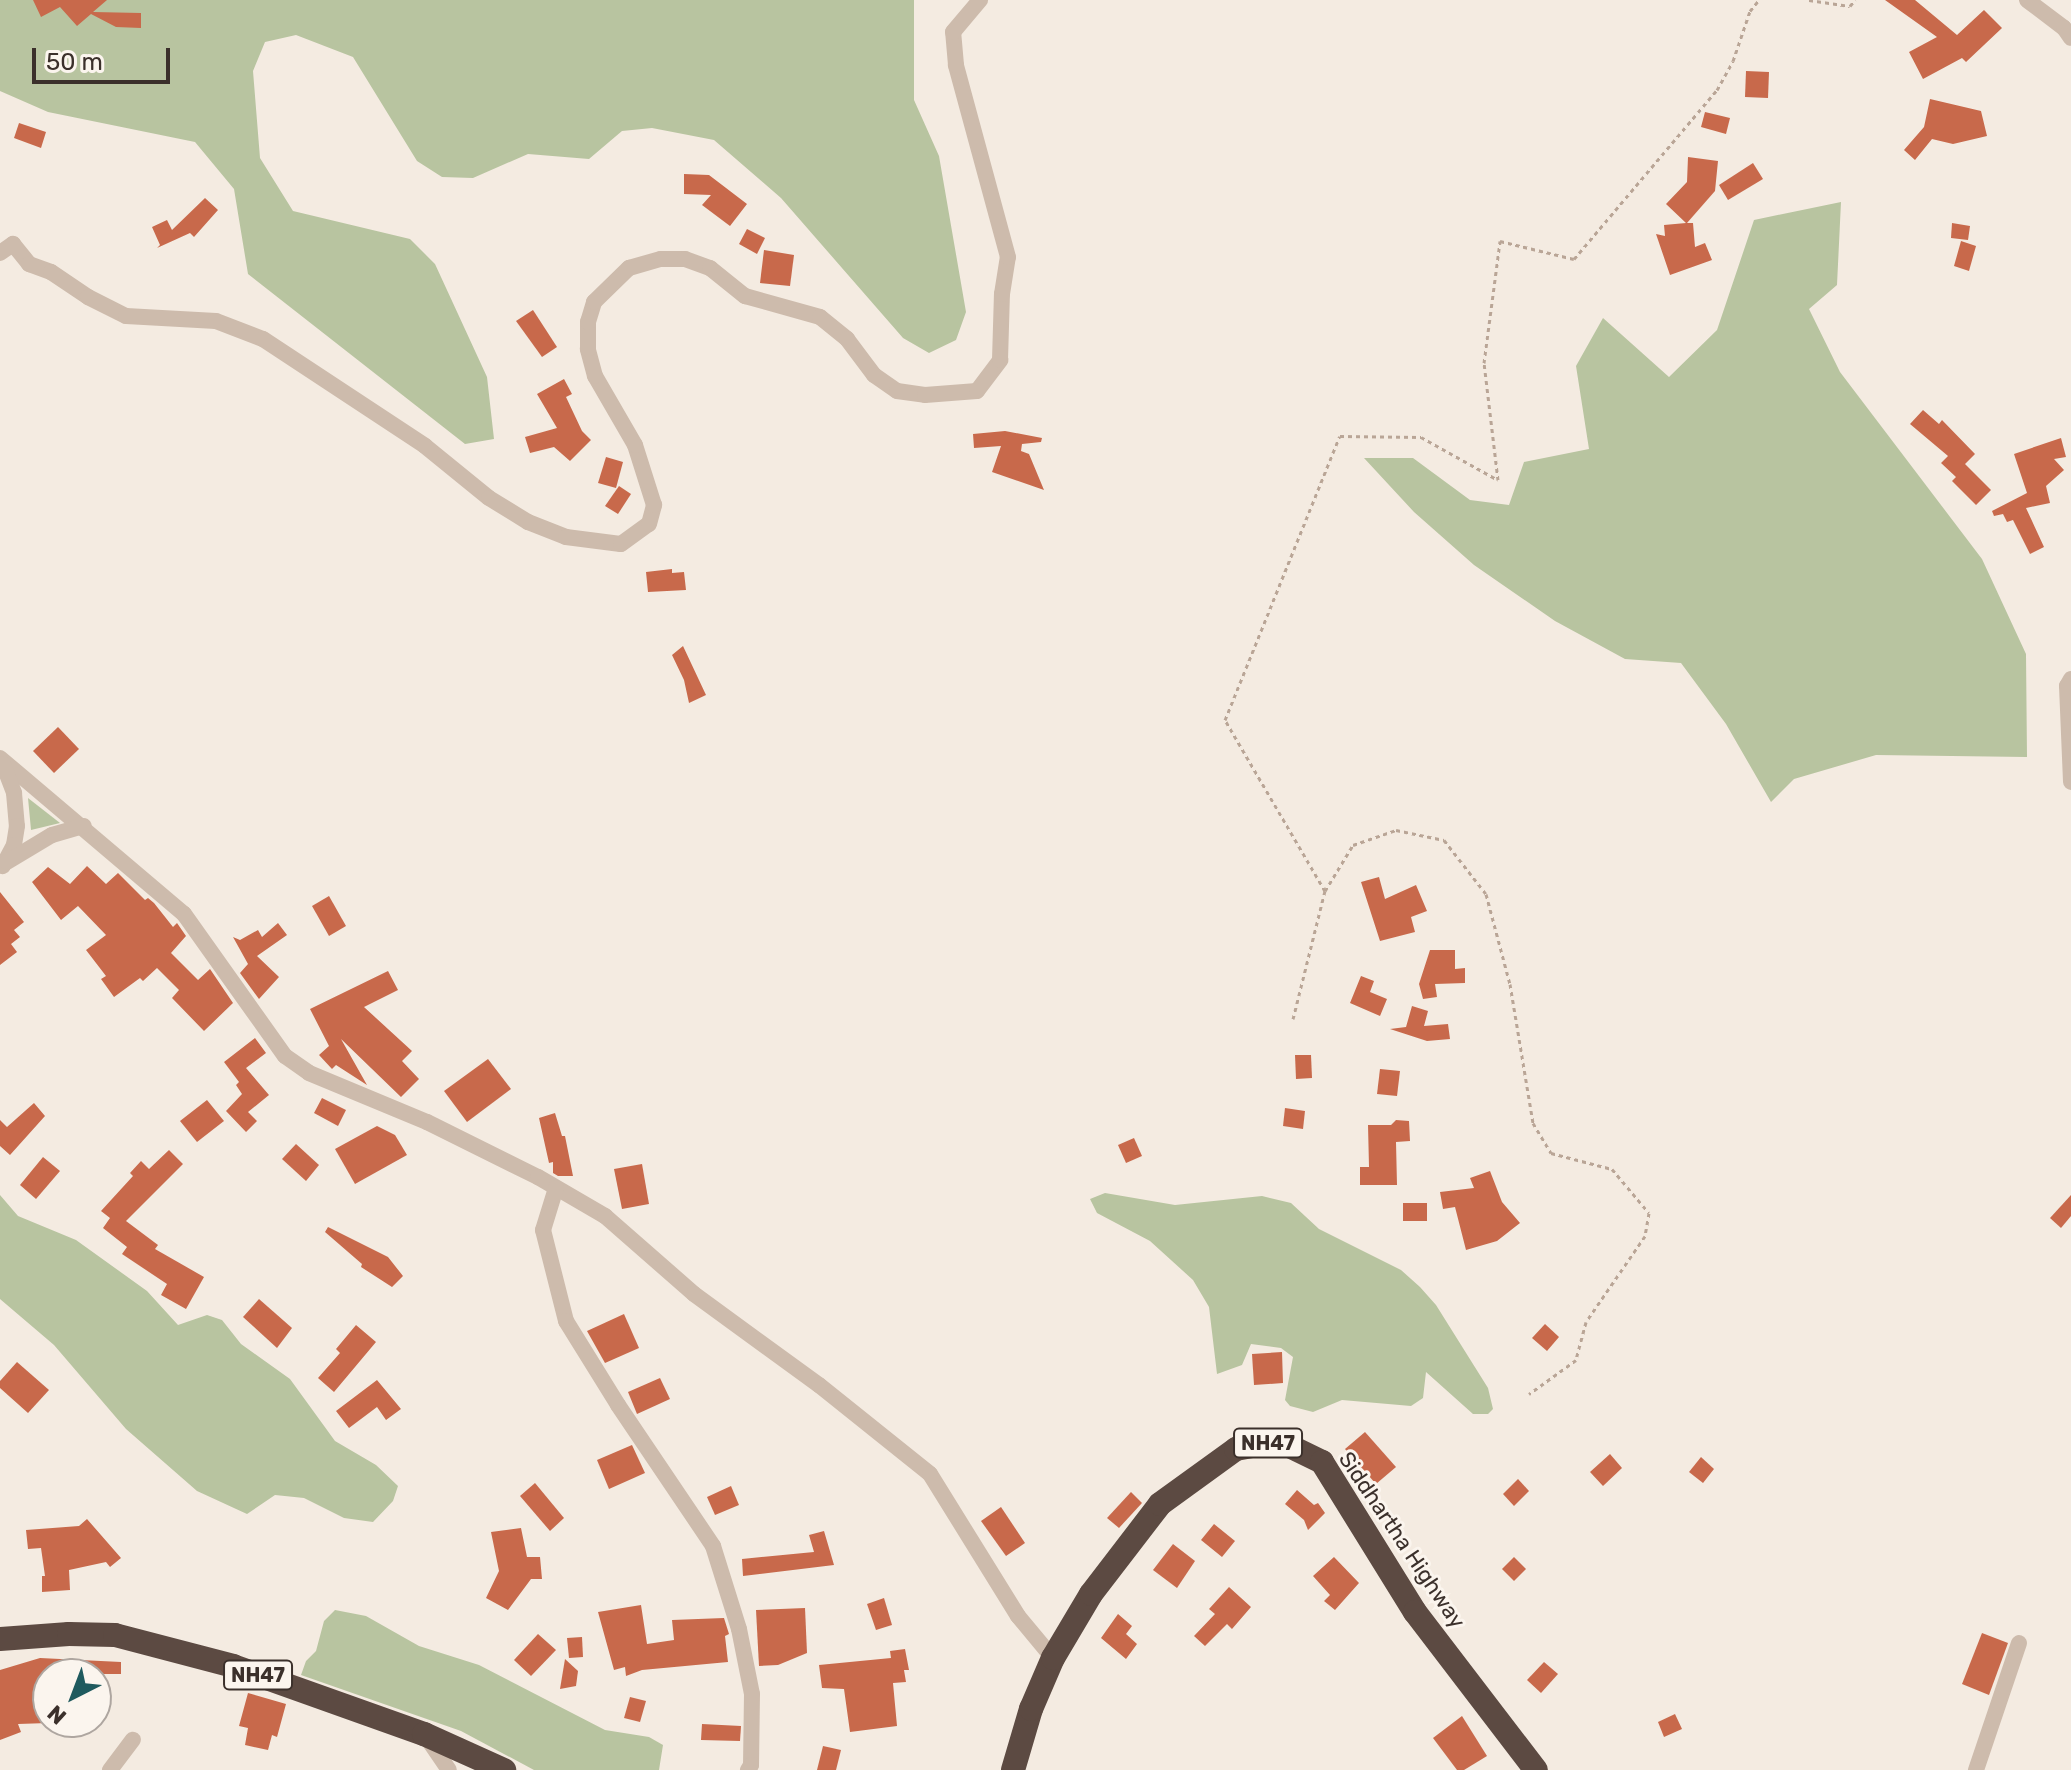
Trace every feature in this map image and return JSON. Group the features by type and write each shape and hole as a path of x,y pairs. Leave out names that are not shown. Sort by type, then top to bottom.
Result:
{"highway":[{"name":"Siddhartha Highway","path":"1013,1770 1031,1709 1053,1658 1091,1594 1160,1504 1236,1449 1279,1441 1322,1462 1415,1612 1536,1770"},
{"name":"NH47","path":"0,1639 69,1634 115,1635 233,1666 424,1734 504,1770"}],"street":[{"path":"0,231 6,248 29,264 51,272 88,297 126,316 216,321 263,339 425,446 489,498 528,522 566,537 621,544 649,524 654,505 635,445 595,376 588,335 594,302 629,268 661,259 685,259 710,268 745,296 820,317 847,339 874,375 897,391 925,395 977,391 1000,360 1002,294 1008,257 956,65 953,32 980,0"},
{"path":"2027,0 2064,28 2071,38"},
{"path":"2071,679 2067,686 2071,782"},
{"path":"0,758 84,826 184,914 285,1056 309,1073 427,1122 605,1216 694,1294 819,1385 930,1474 1018,1616 1053,1658"},
{"path":"0,758 14,793 17,826 14,845 1,867"},
{"path":"1,867 38,841 84,826"},
{"path":"556,1188 543,1230 566,1321 618,1405 713,1546 739,1629 752,1694 748,1770"},
{"path":"1976,1770 2019,1643"},
{"path":"424,1734 449,1770"},
{"path":"110,1770 133,1740"}],"path":[{"path":"1325,891 1225,720 1340,436 1421,437 1498,480 1484,363 1500,241 1574,259 1717,90 1733,61 1750,11 1759,0"},
{"path":"1809,0 1850,6 1855,0"},
{"path":"1293,1019 1325,891 1353,845 1396,830 1444,840 1486,894 1510,984 1533,1123 1551,1153 1612,1169 1649,1213 1645,1236 1586,1322 1576,1360 1529,1394"}],"green space":[{"path":"0,0 914,0 914,100 939,156 966,312 956,340 929,353 903,338 781,198 714,140 652,128 622,131 589,159 528,154 473,178 442,177 417,161 353,57 296,35 265,42 253,71 260,158 293,211 410,239 435,264 487,377 494,439 465,444 248,274 234,189 195,142 48,112 0,91"},
{"path":"1841,202 1837,285 1809,309 1840,372 1982,559 2026,654 2027,757 1876,755 1794,779 1771,802 1726,724 1681,663 1625,659 1555,621 1474,565 1414,512 1364,458 1413,458 1470,500 1509,505 1524,462 1589,449 1576,366 1603,318 1669,377 1717,330 1754,220"},
{"path":"28,798 60,823 31,830"},
{"path":"1105,1193 1175,1205 1262,1196 1291,1203 1319,1229 1401,1270 1420,1287 1436,1305 1488,1388 1493,1409 1488,1414 1473,1414 1426,1372 1423,1398 1411,1406 1342,1400 1313,1412 1290,1406 1285,1400 1293,1357 1281,1348 1251,1344 1242,1365 1217,1374 1209,1307 1193,1280 1150,1241 1097,1213 1090,1199"},
{"path":"0,1195 18,1216 76,1240 147,1291 178,1325 207,1315 222,1320 241,1344 290,1379 335,1441 376,1465 398,1486 393,1501 373,1522 344,1518 304,1498 275,1495 247,1514 197,1491 126,1429 54,1345 0,1299"},
{"path":"335,1610 366,1616 419,1646 479,1665 605,1730 649,1737 663,1745 659,1770 534,1770 461,1731 301,1675 306,1661 316,1651 324,1621"}],"building":[{"path":"33,0 107,0 93,12 141,13 141,28 116,27 91,14 77,26 60,7 41,17"},
{"path":"1885,0 1915,0 1957,35 1984,10 2002,28 1966,62 1962,58 1923,79 1909,52 1937,37"},
{"path":"1746,71 1769,72 1768,98 1745,97"},
{"path":"1930,99 1981,111 1987,136 1953,144 1932,139 1915,160 1904,150 1924,127"},
{"path":"1705,112 1730,118 1726,134 1701,127"},
{"path":"19,123 46,132 41,148 14,138"},
{"path":"1688,157 1718,161 1715,191 1687,223 1693,223 1695,247 1705,243 1712,260 1670,275 1656,234 1665,236 1664,225 1686,223 1666,204 1687,182"},
{"path":"1753,163 1763,179 1728,200 1719,185"},
{"path":"684,174 709,175 747,204 730,226 702,205 711,195 684,194"},
{"path":"205,198 218,210 194,237 190,233 157,248 160,245 152,227 167,220 172,230"},
{"path":"1952,223 1970,226 1968,240 1951,238"},
{"path":"747,229 765,238 757,254 739,244"},
{"path":"1961,241 1976,246 1969,271 1954,266"},
{"path":"764,250 794,255 790,286 760,283"},
{"path":"533,310 557,347 542,357 516,321"},
{"path":"564,379 572,394 566,397 582,431 591,440 570,461 554,447 530,453 525,437 557,428 537,394"},
{"path":"1923,410 1939,424 1942,420 1975,454 1965,464 1991,490 1976,505 1952,481 1956,477 1941,463 1948,456 1910,424"},
{"path":"1005,431 1042,438 1041,442 1022,444 1021,451 1029,454 1044,490 992,472 1001,446 974,448 973,434"},
{"path":"2061,438 2066,457 2054,459 2064,470 2046,486 2050,503 2026,508 2044,547 2030,554 2013,520 2007,522 2003,514 1994,516 1992,511 2027,493 2014,454"},
{"path":"606,457 623,462 616,488 598,483"},
{"path":"619,486 631,494 618,514 605,506"},
{"path":"672,569 672,573 684,572 686,590 648,592 646,572"},
{"path":"683,646 706,695 689,703 684,680 672,655"},
{"path":"58,727 79,749 54,773 33,751"},
{"path":"87,866 106,884 118,873 145,900 148,898 154,903 173,927 177,923 186,936 171,953 198,980 210,969 233,1003 204,1031 172,998 179,990 157,968 143,981 140,978 114,997 101,979 106,976 86,950 106,935 78,906 61,920 32,882 48,867 70,884"},
{"path":"1379,877 1385,899 1416,885 1427,911 1411,917 1415,932 1380,941 1361,882"},
{"path":"0,892 24,922 14,930 20,937 11,944 17,952 0,965"},
{"path":"329,896 346,926 329,936 312,906"},
{"path":"278,923 287,935 257,956 279,977 259,999 240,973 248,964 233,937 240,940 258,930 262,937"},
{"path":"1430,950 1455,950 1455,969 1465,968 1465,983 1435,984 1437,997 1423,999 1419,984"},
{"path":"388,971 398,990 364,1007 412,1051 402,1061 419,1079 401,1097 341,1039 367,1085 336,1065 332,1069 319,1055 329,1046 310,1009"},
{"path":"1361,976 1374,981 1370,992 1387,999 1380,1016 1350,1003"},
{"path":"1412,1006 1428,1011 1424,1026 1448,1024 1450,1039 1427,1041 1390,1029 1406,1027"},
{"path":"255,1038 266,1053 246,1068 269,1095 248,1112 257,1121 246,1132 226,1111 242,1094 236,1085 239,1082 224,1062"},
{"path":"1295,1055 1311,1055 1312,1078 1296,1079"},
{"path":"488,1059 511,1089 467,1122 444,1091"},
{"path":"1380,1069 1400,1071 1397,1096 1377,1094"},
{"path":"322,1098 346,1110 338,1126 314,1113"},
{"path":"207,1100 224,1121 197,1142 180,1121"},
{"path":"34,1103 45,1116 10,1155 0,1146 0,1120 7,1127"},
{"path":"1285,1108 1305,1111 1303,1129 1283,1126"},
{"path":"555,1113 562,1136 565,1136 573,1176 558,1176 553,1173 553,1162 549,1163 539,1118"},
{"path":"1396,1120 1409,1121 1410,1141 1396,1142 1397,1185 1360,1185 1360,1167 1369,1167 1368,1125 1391,1125"},
{"path":"377,1126 395,1135 407,1155 355,1184 335,1149"},
{"path":"1134,1138 1142,1156 1126,1163 1118,1145"},
{"path":"296,1144 319,1165 306,1181 282,1159"},
{"path":"169,1150 183,1164 126,1221 158,1245 155,1249 204,1277 186,1309 161,1295 167,1284 122,1254 127,1247 103,1228 110,1218 101,1211 133,1176 130,1173 141,1161 149,1169"},
{"path":"43,1157 60,1171 36,1199 20,1185"},
{"path":"642,1164 649,1204 622,1209 614,1169"},
{"path":"1490,1171 1502,1202 1520,1223 1497,1241 1466,1250 1455,1207 1443,1209 1440,1192 1474,1188 1470,1178"},
{"path":"2071,1195 2071,1216 2061,1228 2050,1218"},
{"path":"1403,1203 1427,1203 1427,1221 1403,1221"},
{"path":"328,1227 388,1257 403,1276 392,1287 361,1267 362,1264 325,1232"},
{"path":"259,1299 292,1328 277,1348 243,1317"},
{"path":"624,1314 639,1348 605,1363 587,1331"},
{"path":"1545,1324 1559,1337 1547,1351 1532,1338"},
{"path":"356,1325 376,1342 334,1392 318,1378 340,1353 336,1349"},
{"path":"1282,1352 1283,1383 1254,1385 1252,1354"},
{"path":"17,1362 49,1390 28,1413 0,1388 0,1381"},
{"path":"660,1378 670,1399 637,1414 628,1392"},
{"path":"377,1380 401,1409 386,1420 377,1407 349,1428 336,1411"},
{"path":"1365,1432 1396,1467 1376,1484 1345,1449"},
{"path":"632,1445 645,1473 609,1489 597,1460"},
{"path":"1610,1454 1622,1468 1603,1486 1590,1472"},
{"path":"1701,1457 1714,1469 1703,1483 1689,1472"},
{"path":"1518,1479 1529,1491 1514,1506 1503,1494"},
{"path":"535,1483 564,1518 550,1531 520,1496"},
{"path":"731,1486 739,1505 715,1515 707,1497"},
{"path":"1297,1490 1314,1505 1318,1503 1325,1513 1308,1530 1304,1520 1285,1504"},
{"path":"1131,1492 1142,1503 1119,1528 1107,1518"},
{"path":"1001,1507 1025,1543 1006,1556 981,1521"},
{"path":"87,1519 121,1558 110,1567 106,1562 69,1570 70,1590 42,1592 42,1576 45,1576 41,1548 28,1549 26,1530 79,1526"},
{"path":"1214,1524 1235,1541 1222,1557 1201,1540"},
{"path":"521,1528 527,1557 540,1557 542,1579 531,1579 508,1610 486,1598 499,1571 491,1532"},
{"path":"824,1531 834,1565 743,1576 742,1559 814,1552 809,1535"},
{"path":"1173,1544 1195,1561 1177,1588 1153,1570"},
{"path":"1334,1557 1359,1583 1335,1610 1324,1601 1330,1595 1313,1576"},
{"path":"1514,1557 1526,1569 1514,1581 1502,1569"},
{"path":"1229,1587 1251,1607 1232,1629 1227,1624 1205,1646 1194,1636 1215,1614 1209,1609"},
{"path":"884,1598 892,1625 876,1630 867,1604"},
{"path":"641,1605 647,1644 674,1640 672,1620 724,1618 729,1634 725,1636 728,1662 642,1670 626,1676 625,1667 614,1670 598,1612"},
{"path":"805,1608 807,1653 778,1665 759,1666 756,1610"},
{"path":"1118,1614 1132,1626 1126,1634 1137,1644 1126,1659 1101,1638"},
{"path":"1982,1633 2008,1643 1989,1695 1962,1684"},
{"path":"538,1634 556,1650 531,1676 514,1660"},
{"path":"582,1637 583,1657 569,1658 567,1638"},
{"path":"905,1649 909,1670 904,1670 906,1682 893,1683 897,1726 850,1732 844,1689 822,1688 819,1665 891,1658 890,1651"},
{"path":"565,1659 578,1671 576,1686 560,1689"},
{"path":"32,1660 32,1724 18,1724 21,1732 0,1740 0,1670"},
{"path":"112,1662 121,1662 121,1674 112,1674"},
{"path":"1544,1662 1558,1674 1541,1693 1527,1680"},
{"path":"248,1693 286,1704 277,1737 272,1735 268,1750 245,1745 248,1728 239,1726"},
{"path":"630,1697 646,1701 640,1722 624,1718"},
{"path":"1675,1714 1682,1729 1664,1737 1658,1722"},
{"path":"1462,1716 1487,1756 1464,1770 1457,1770 1433,1738"},
{"path":"702,1724 741,1726 740,1741 701,1740"},
{"path":"823,1746 841,1750 836,1770 817,1770"}]}
